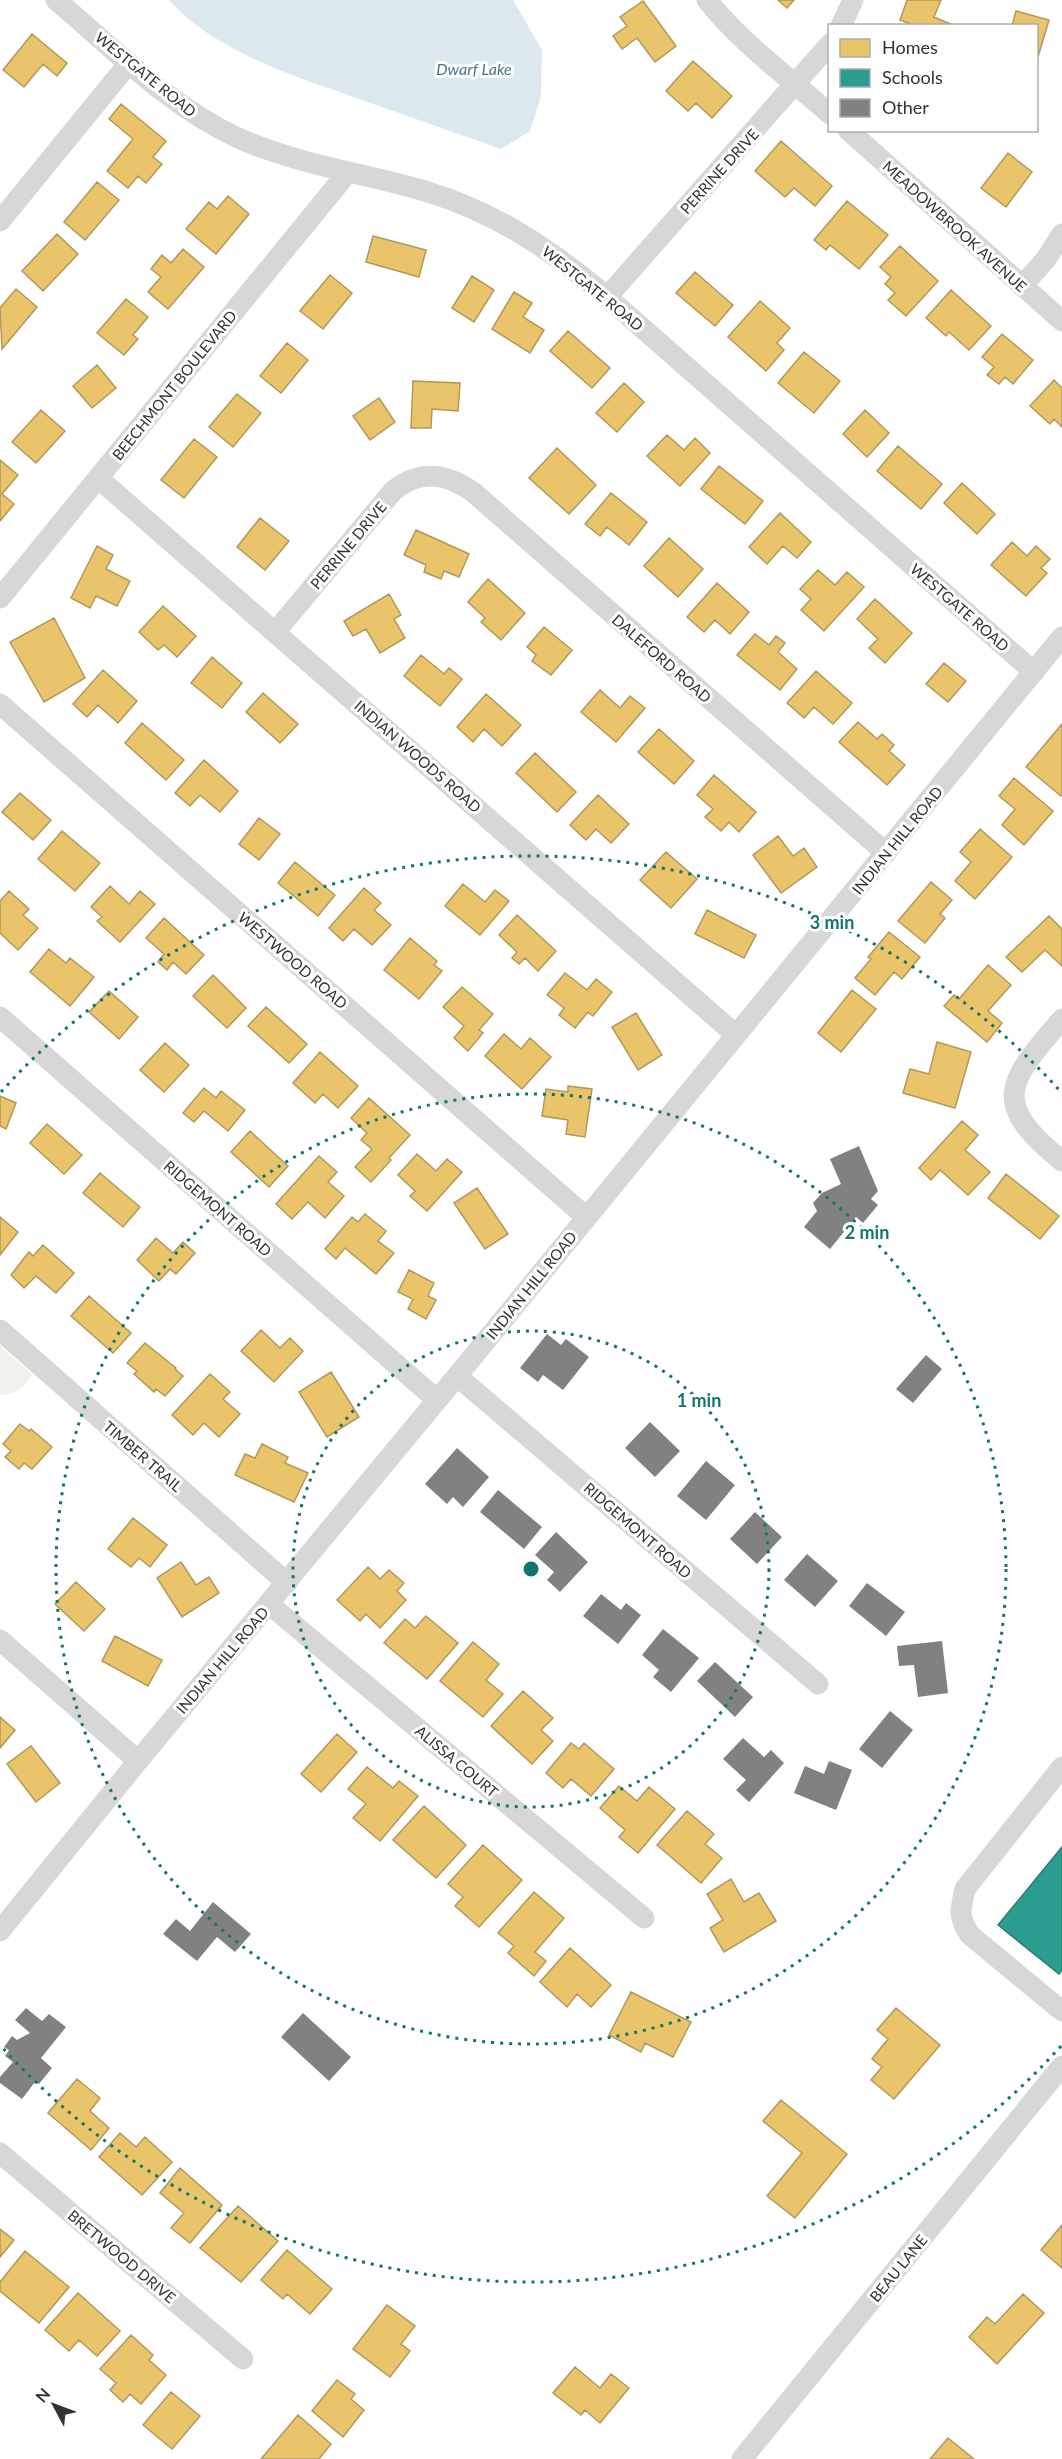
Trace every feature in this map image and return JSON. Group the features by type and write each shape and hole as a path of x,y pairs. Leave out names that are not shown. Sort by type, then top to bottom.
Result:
{"street":[{"name":"WESTGATE ROAD","path":"56,0 175,100 201,118 237,137 285,155 429,192 495,218 555,255 607,297 1034,672"},
{"path":"707,0 728,24 828,112"},
{"path":"842,24 853,0"},
{"name":"PERRINE DRIVE","path":"607,297 828,46"},
{"path":"0,221 129,63"},
{"name":"MEADOWBROOK AVENUE","path":"850,132 1062,321"},
{"name":"BEECHMONT BOULEVARD","path":"0,598 348,172"},
{"path":"1022,286 1046,259 1062,234"},
{"name":"PERRINE DRIVE","path":"276,631 393,491 410,480 431,475"},
{"name":"DALEFORD ROAD","path":"431,475 449,478 473,492 886,853"},
{"name":"INDIAN WOODS ROAD","path":"98,478 276,631 736,1035"},
{"name":"INDIAN HILL ROAD","path":"0,1931 1062,638"},
{"name":"WESTWOOD ROAD","path":"0,704 586,1217"},
{"name":"RIDGEMONT ROAD","path":"0,1017 437,1400"},
{"path":"1062,1019 1023,1067 1017,1079 1015,1103 1017,1114 1026,1129 1062,1161"},
{"name":"TIMBER TRAIL","path":"0,1330 287,1582"},
{"name":"RIDGEMONT ROAD","path":"457,1376 818,1684"},
{"name":"ALISSA COURT","path":"269,1604 644,1918"},
{"path":"0,1640 138,1761"},
{"path":"1062,1767 965,1889 960,1907 961,1922 970,1935 1062,2011"},
{"name":"BEAU LANE","path":"742,2459 1059,2075"},
{"name":"BRETWOOD DRIVE","path":"0,2153 243,2359"}],"shaded area":[{"path":"0,1346 32,1374 19,1390 11,1394 0,1395"}],"water":[{"name":"Dwarf Lake","path":"169,0 513,0 542,50 541,96 530,131 501,149 311,82 259,61 210,35 188,19"}],"building: Homes":[{"path":"778,0 794,0 787,8"},
{"path":"907,0 941,0 934,17 950,24 911,24 900,20"},
{"path":"643,1 676,46 655,62 637,38 622,49 613,36 627,26 620,17"},
{"path":"1016,11 1049,20 1038,57 1038,24 1013,24"},
{"path":"32,34 67,63 57,76 43,64 24,87 3,70"},
{"path":"693,61 732,96 712,118 696,103 688,111 666,91"},
{"path":"121,104 166,141 153,157 162,164 146,183 138,176 128,188 107,171 133,139 109,119"},
{"path":"781,141 832,186 815,206 794,188 785,197 755,171"},
{"path":"1008,153 1032,172 1006,207 981,188"},
{"path":"97,182 119,200 85,240 64,222"},
{"path":"228,196 249,214 216,254 186,229 209,202 217,209"},
{"path":"847,201 888,235 859,269 830,245 826,250 814,240"},
{"path":"57,234 78,254 43,291 22,271"},
{"path":"373,236 426,250 419,277 366,262"},
{"path":"900,246 938,281 906,316 888,300 895,293 885,284 891,277 880,267"},
{"path":"183,249 204,267 168,309 148,292 161,277 151,269 162,255 171,263"},
{"path":"695,272 733,305 715,326 676,293"},
{"path":"330,275 352,293 323,329 300,311"},
{"path":"472,276 494,290 474,322 452,308"},
{"path":"16,289 37,307 2,349 0,308"},
{"path":"951,290 991,326 969,350 949,332 946,336 926,318"},
{"path":"514,292 532,303 523,317 544,330 530,353 492,329"},
{"path":"126,299 148,317 133,335 138,339 124,355 97,333"},
{"path":"760,301 790,328 777,343 784,350 766,371 728,337"},
{"path":"568,331 610,368 592,388 550,351"},
{"path":"1002,334 1033,360 1013,384 1005,377 999,384 987,375 994,367 982,357"},
{"path":"287,343 308,360 281,393 260,376"},
{"path":"804,352 840,381 814,413 778,383"},
{"path":"97,365 116,388 92,408 73,386"},
{"path":"1054,380 1062,388 1062,427 1054,419 1050,424 1030,406"},
{"path":"413,381 460,383 458,411 432,409 431,428 411,428"},
{"path":"624,383 644,402 617,432 596,413"},
{"path":"237,394 261,413 233,447 209,427"},
{"path":"379,398 395,422 370,440 353,416"},
{"path":"41,410 65,431 36,463 12,442"},
{"path":"865,410 889,433 867,457 843,434"},
{"path":"667,435 684,450 695,438 710,453 680,486 647,456"},
{"path":"194,439 217,457 184,498 161,480"},
{"path":"898,446 942,484 921,509 877,471"},
{"path":"557,448 596,485 569,514 529,478"},
{"path":"0,460 18,475 2,494 14,504 0,521"},
{"path":"719,466 763,501 745,524 701,489"},
{"path":"962,483 995,514 977,534 944,503"},
{"path":"611,493 647,522 629,545 607,527 600,536 585,524"},
{"path":"780,513 811,542 797,558 783,546 767,564 749,547"},
{"path":"260,518 289,541 265,570 237,547"},
{"path":"416,530 469,554 459,577 444,571 441,579 424,572 426,565 404,555"},
{"path":"669,538 703,569 678,597 644,566"},
{"path":"1012,542 1027,556 1036,546 1050,559 1041,568 1047,573 1026,596 991,565"},
{"path":"97,546 113,555 106,569 130,581 117,606 96,596 90,608 71,598"},
{"path":"818,570 835,585 847,572 864,587 824,631 801,610 811,599 800,589"},
{"path":"488,579 525,613 501,640 481,622 485,618 468,602"},
{"path":"717,583 749,612 730,634 715,620 704,632 687,617"},
{"path":"389,594 401,615 394,619 405,638 380,653 366,629 353,636 344,621"},
{"path":"875,599 912,633 885,663 869,648 878,639 857,619"},
{"path":"163,606 196,636 177,657 164,645 158,650 139,632"},
{"path":"54,618 85,678 44,702 10,642"},
{"path":"544,627 572,650 551,675 532,661 536,655 527,647"},
{"path":"755,634 769,645 776,636 785,643 778,652 797,669 780,690 737,655"},
{"path":"421,655 444,674 449,668 462,679 440,706 404,676"},
{"path":"212,657 242,683 222,708 191,683"},
{"path":"944,663 966,681 948,702 926,684"},
{"path":"103,670 137,701 118,723 98,705 87,717 73,704"},
{"path":"816,671 852,703 833,724 814,707 804,718 787,703"},
{"path":"600,690 620,708 630,696 645,708 616,742 581,712"},
{"path":"263,693 298,724 280,743 246,712"},
{"path":"486,694 521,725 502,746 484,729 473,742 457,727"},
{"path":"858,722 877,739 882,734 894,745 889,751 905,765 887,785 839,742"},
{"path":"142,723 184,760 166,780 125,743"},
{"path":"1062,724 1062,795 1061,796 1026,767"},
{"path":"659,729 694,761 674,784 638,752"},
{"path":"535,753 576,792 557,812 516,773"},
{"path":"204,760 238,791 220,812 200,795 190,806 175,793"},
{"path":"714,775 756,812 739,832 729,822 721,831 705,817 713,809 697,795"},
{"path":"1014,778 1053,811 1024,845 1002,825 1015,809 999,796"},
{"path":"20,793 51,820 33,840 2,812"},
{"path":"598,795 629,824 611,843 596,829 586,840 570,825"},
{"path":"259,818 280,834 259,860 239,844"},
{"path":"980,829 1012,857 975,899 955,881 971,862 960,852"},
{"path":"62,831 100,863 75,891 38,859"},
{"path":"778,836 793,856 804,848 817,867 781,893 753,855"},
{"path":"666,852 697,879 671,908 640,880"},
{"path":"295,862 335,895 318,916 278,883"},
{"path":"931,882 952,900 940,914 945,918 925,943 898,921"},
{"path":"463,884 485,902 495,890 509,901 480,935 445,906"},
{"path":"110,886 129,904 140,891 155,904 120,942 97,921 102,917 91,907"},
{"path":"364,888 381,903 374,910 391,925 372,945 354,929 343,941 329,928"},
{"path":"9,891 29,909 23,915 38,928 18,950 0,933 0,901"},
{"path":"707,910 756,935 744,958 695,934"},
{"path":"517,915 556,951 538,971 525,958 519,964 512,958 517,952 499,935"},
{"path":"1049,916 1062,929 1062,966 1045,950 1022,972 1006,957"},
{"path":"164,918 204,955 186,974 173,962 167,970 158,962 164,954 146,938"},
{"path":"889,932 920,957 902,979 894,972 875,995 855,978 871,959 868,957"},
{"path":"410,938 437,961 434,965 442,971 419,999 384,970"},
{"path":"49,949 66,963 70,958 94,977 70,1006 30,972"},
{"path":"988,965 1011,985 988,1011 1002,1023 987,1042 944,1006 954,995 959,999"},
{"path":"565,973 587,990 596,979 612,992 593,1016 588,1012 575,1028 559,1015 564,1008 547,995"},
{"path":"213,975 246,1008 227,1028 193,996"},
{"path":"462,987 493,1014 479,1030 483,1033 468,1051 454,1038 464,1026 443,1007"},
{"path":"852,990 876,1009 841,1052 818,1033"},
{"path":"109,991 138,1017 119,1039 89,1012"},
{"path":"266,1007 307,1044 289,1063 248,1026"},
{"path":"636,1013 662,1055 638,1070 612,1027"},
{"path":"504,1034 521,1049 530,1038 551,1057 522,1089 485,1056"},
{"path":"937,1042 971,1052 955,1108 903,1093 910,1069 929,1074"},
{"path":"165,1043 189,1065 164,1092 140,1070"},
{"path":"320,1052 358,1086 338,1108 323,1094 315,1103 293,1083"},
{"path":"568,1086 592,1089 585,1137 566,1134 568,1120 542,1116 546,1089 568,1092"},
{"path":"204,1088 216,1098 221,1091 245,1110 228,1131 204,1111 194,1122 183,1113"},
{"path":"0,1096 16,1103 6,1129 0,1126"},
{"path":"369,1098 410,1135 371,1182 355,1167 372,1149 361,1140 367,1133 351,1118"},
{"path":"962,1121 978,1135 965,1150 990,1172 968,1195 940,1170 931,1180 919,1168"},
{"path":"47,1124 82,1155 64,1174 30,1143"},
{"path":"250,1131 288,1166 269,1187 231,1152"},
{"path":"417,1154 436,1171 447,1159 462,1172 427,1211 410,1196 415,1191 398,1175"},
{"path":"319,1156 337,1172 328,1182 344,1196 325,1218 308,1202 292,1219 276,1204"},
{"path":"100,1173 140,1207 123,1227 83,1193"},
{"path":"1006,1174 1059,1216 1040,1239 988,1198"},
{"path":"477,1188 508,1234 485,1249 454,1203"},
{"path":"365,1214 386,1231 378,1241 394,1253 376,1274 345,1248 336,1259 325,1249 352,1217 358,1222"},
{"path":"0,1217 18,1232 0,1255"},
{"path":"156,1238 173,1253 183,1242 195,1253 176,1274 170,1269 159,1281 137,1260"},
{"path":"43,1245 74,1273 56,1293 36,1276 24,1288 11,1275 29,1252 33,1256"},
{"path":"409,1270 434,1283 428,1296 436,1300 426,1319 408,1309 413,1299 398,1292"},
{"path":"89,1296 131,1333 113,1353 71,1316"},
{"path":"261,1330 280,1348 290,1338 303,1351 274,1382 241,1351"},
{"path":"145,1343 183,1376 165,1396 156,1389 154,1392 134,1374 137,1371 127,1363"},
{"path":"331,1372 359,1417 327,1437 299,1392"},
{"path":"210,1374 230,1392 223,1399 240,1414 219,1437 204,1423 193,1435 172,1415"},
{"path":"20,1424 29,1431 31,1429 52,1447 32,1469 24,1463 19,1469 5,1457 11,1451 3,1444"},
{"path":"262,1444 288,1457 285,1463 308,1473 294,1502 235,1475 245,1454 255,1458"},
{"path":"133,1518 167,1545 150,1567 139,1558 131,1567 108,1549"},
{"path":"181,1562 196,1585 209,1577 219,1593 182,1617 157,1578"},
{"path":"368,1567 380,1579 389,1570 404,1583 397,1591 406,1600 380,1628 366,1614 360,1621 337,1600"},
{"path":"76,1582 105,1609 84,1631 55,1604"},
{"path":"426,1616 458,1643 427,1679 384,1643 405,1619 415,1628"},
{"path":"115,1636 162,1660 148,1686 102,1661"},
{"path":"473,1642 499,1664 486,1680 503,1694 483,1717 440,1681"},
{"path":"523,1691 553,1718 541,1730 553,1741 532,1764 491,1726"},
{"path":"0,1717 15,1730 0,1748"},
{"path":"337,1734 357,1752 321,1792 301,1774"},
{"path":"571,1743 579,1749 584,1743 614,1769 591,1796 571,1779 563,1788 546,1773"},
{"path":"31,1746 60,1783 36,1802 7,1764"},
{"path":"367,1767 393,1788 399,1781 418,1796 380,1841 353,1818 366,1804 348,1789"},
{"path":"619,1786 637,1801 649,1787 675,1809 638,1853 619,1837 625,1830 600,1808"},
{"path":"424,1806 466,1845 436,1878 393,1840"},
{"path":"687,1811 714,1834 705,1844 722,1858 701,1883 657,1845"},
{"path":"483,1845 522,1880 479,1927 455,1906 463,1897 448,1884"},
{"path":"731,1879 744,1902 759,1893 776,1921 724,1952 710,1928 723,1920 707,1894"},
{"path":"534,1892 564,1918 535,1952 546,1961 534,1976 508,1953 514,1946 498,1933"},
{"path":"570,1948 611,1985 591,2007 577,1994 567,2007 540,1982"},
{"path":"631,1992 691,2022 673,2057 645,2043 641,2052 609,2035"},
{"path":"896,2008 940,2045 894,2099 871,2080 882,2067 872,2059 888,2039 877,2030"},
{"path":"77,2079 100,2098 90,2111 109,2128 91,2150 48,2113"},
{"path":"781,2100 847,2154 795,2218 767,2196 802,2153 763,2121"},
{"path":"120,2133 136,2147 145,2137 172,2162 142,2195 99,2157"},
{"path":"180,2168 222,2205 190,2243 171,2228 184,2213 160,2193"},
{"path":"238,2206 278,2241 241,2282 200,2248"},
{"path":"1062,2225 1062,2268 1041,2250"},
{"path":"0,2229 14,2240 0,2257"},
{"path":"287,2250 332,2289 310,2314 287,2294 283,2299 261,2280"},
{"path":"25,2251 69,2287 39,2323 0,2291 0,2282"},
{"path":"78,2293 120,2331 97,2356 79,2340 69,2351 45,2330"},
{"path":"1023,2294 1044,2313 997,2364 969,2337 987,2317 995,2324"},
{"path":"387,2305 415,2326 401,2344 410,2351 390,2377 353,2349"},
{"path":"131,2335 153,2355 149,2360 166,2375 141,2404 130,2394 123,2402 110,2390 116,2383 100,2369"},
{"path":"575,2367 600,2388 611,2374 629,2388 600,2423 585,2410 581,2415 553,2393"},
{"path":"337,2380 355,2394 351,2399 364,2410 343,2437 312,2411"},
{"path":"171,2392 200,2416 172,2449 143,2425"},
{"path":"298,2415 331,2444 319,2459 261,2459"},
{"path":"948,2438 974,2459 930,2459"}],"building: Schools":[{"path":"1062,1847 1062,1970 1059,1974 998,1925"}],"building: Other":[{"path":"859,1146 878,1191 871,1199 878,1205 863,1223 856,1217 830,1249 804,1227 817,1211 813,1203 822,1193 841,1184 830,1159"},
{"path":"547,1334 561,1345 566,1339 589,1357 563,1390 543,1375 538,1382 520,1368"},
{"path":"926,1355 942,1369 913,1403 896,1389"},
{"path":"650,1422 680,1451 655,1477 625,1448"},
{"path":"457,1448 489,1477 463,1507 453,1497 447,1504 425,1484"},
{"path":"706,1461 735,1485 706,1520 677,1496"},
{"path":"498,1490 542,1527 524,1549 480,1512"},
{"path":"755,1512 782,1537 757,1564 730,1539"},
{"path":"556,1532 588,1562 560,1592 547,1580 554,1572 535,1555"},
{"path":"807,1554 838,1581 815,1607 784,1580"},
{"path":"867,1583 905,1612 886,1636 849,1606"},
{"path":"601,1594 621,1610 626,1603 641,1615 618,1644 583,1616"},
{"path":"663,1629 699,1658 671,1692 653,1677 659,1670 642,1655"},
{"path":"942,1641 948,1693 918,1697 914,1665 899,1666 897,1646"},
{"path":"715,1662 753,1697 735,1717 697,1681"},
{"path":"890,1711 913,1730 882,1768 859,1749"},
{"path":"743,1738 764,1757 771,1750 784,1763 749,1802 736,1790 746,1780 723,1759"},
{"path":"829,1761 852,1770 836,1810 794,1793 805,1766 824,1774"},
{"path":"213,1902 251,1934 235,1952 217,1937 197,1961 163,1934 176,1919 190,1931"},
{"path":"26,2008 42,2021 49,2014 66,2027 41,2058 52,2068 39,2084 35,2082 22,2099 0,2083 0,2077 13,2062 5,2056 9,2050 4,2047 12,2036 17,2040 30,2033 15,2020"},
{"path":"303,2013 351,2057 329,2081 281,2037"}]}
